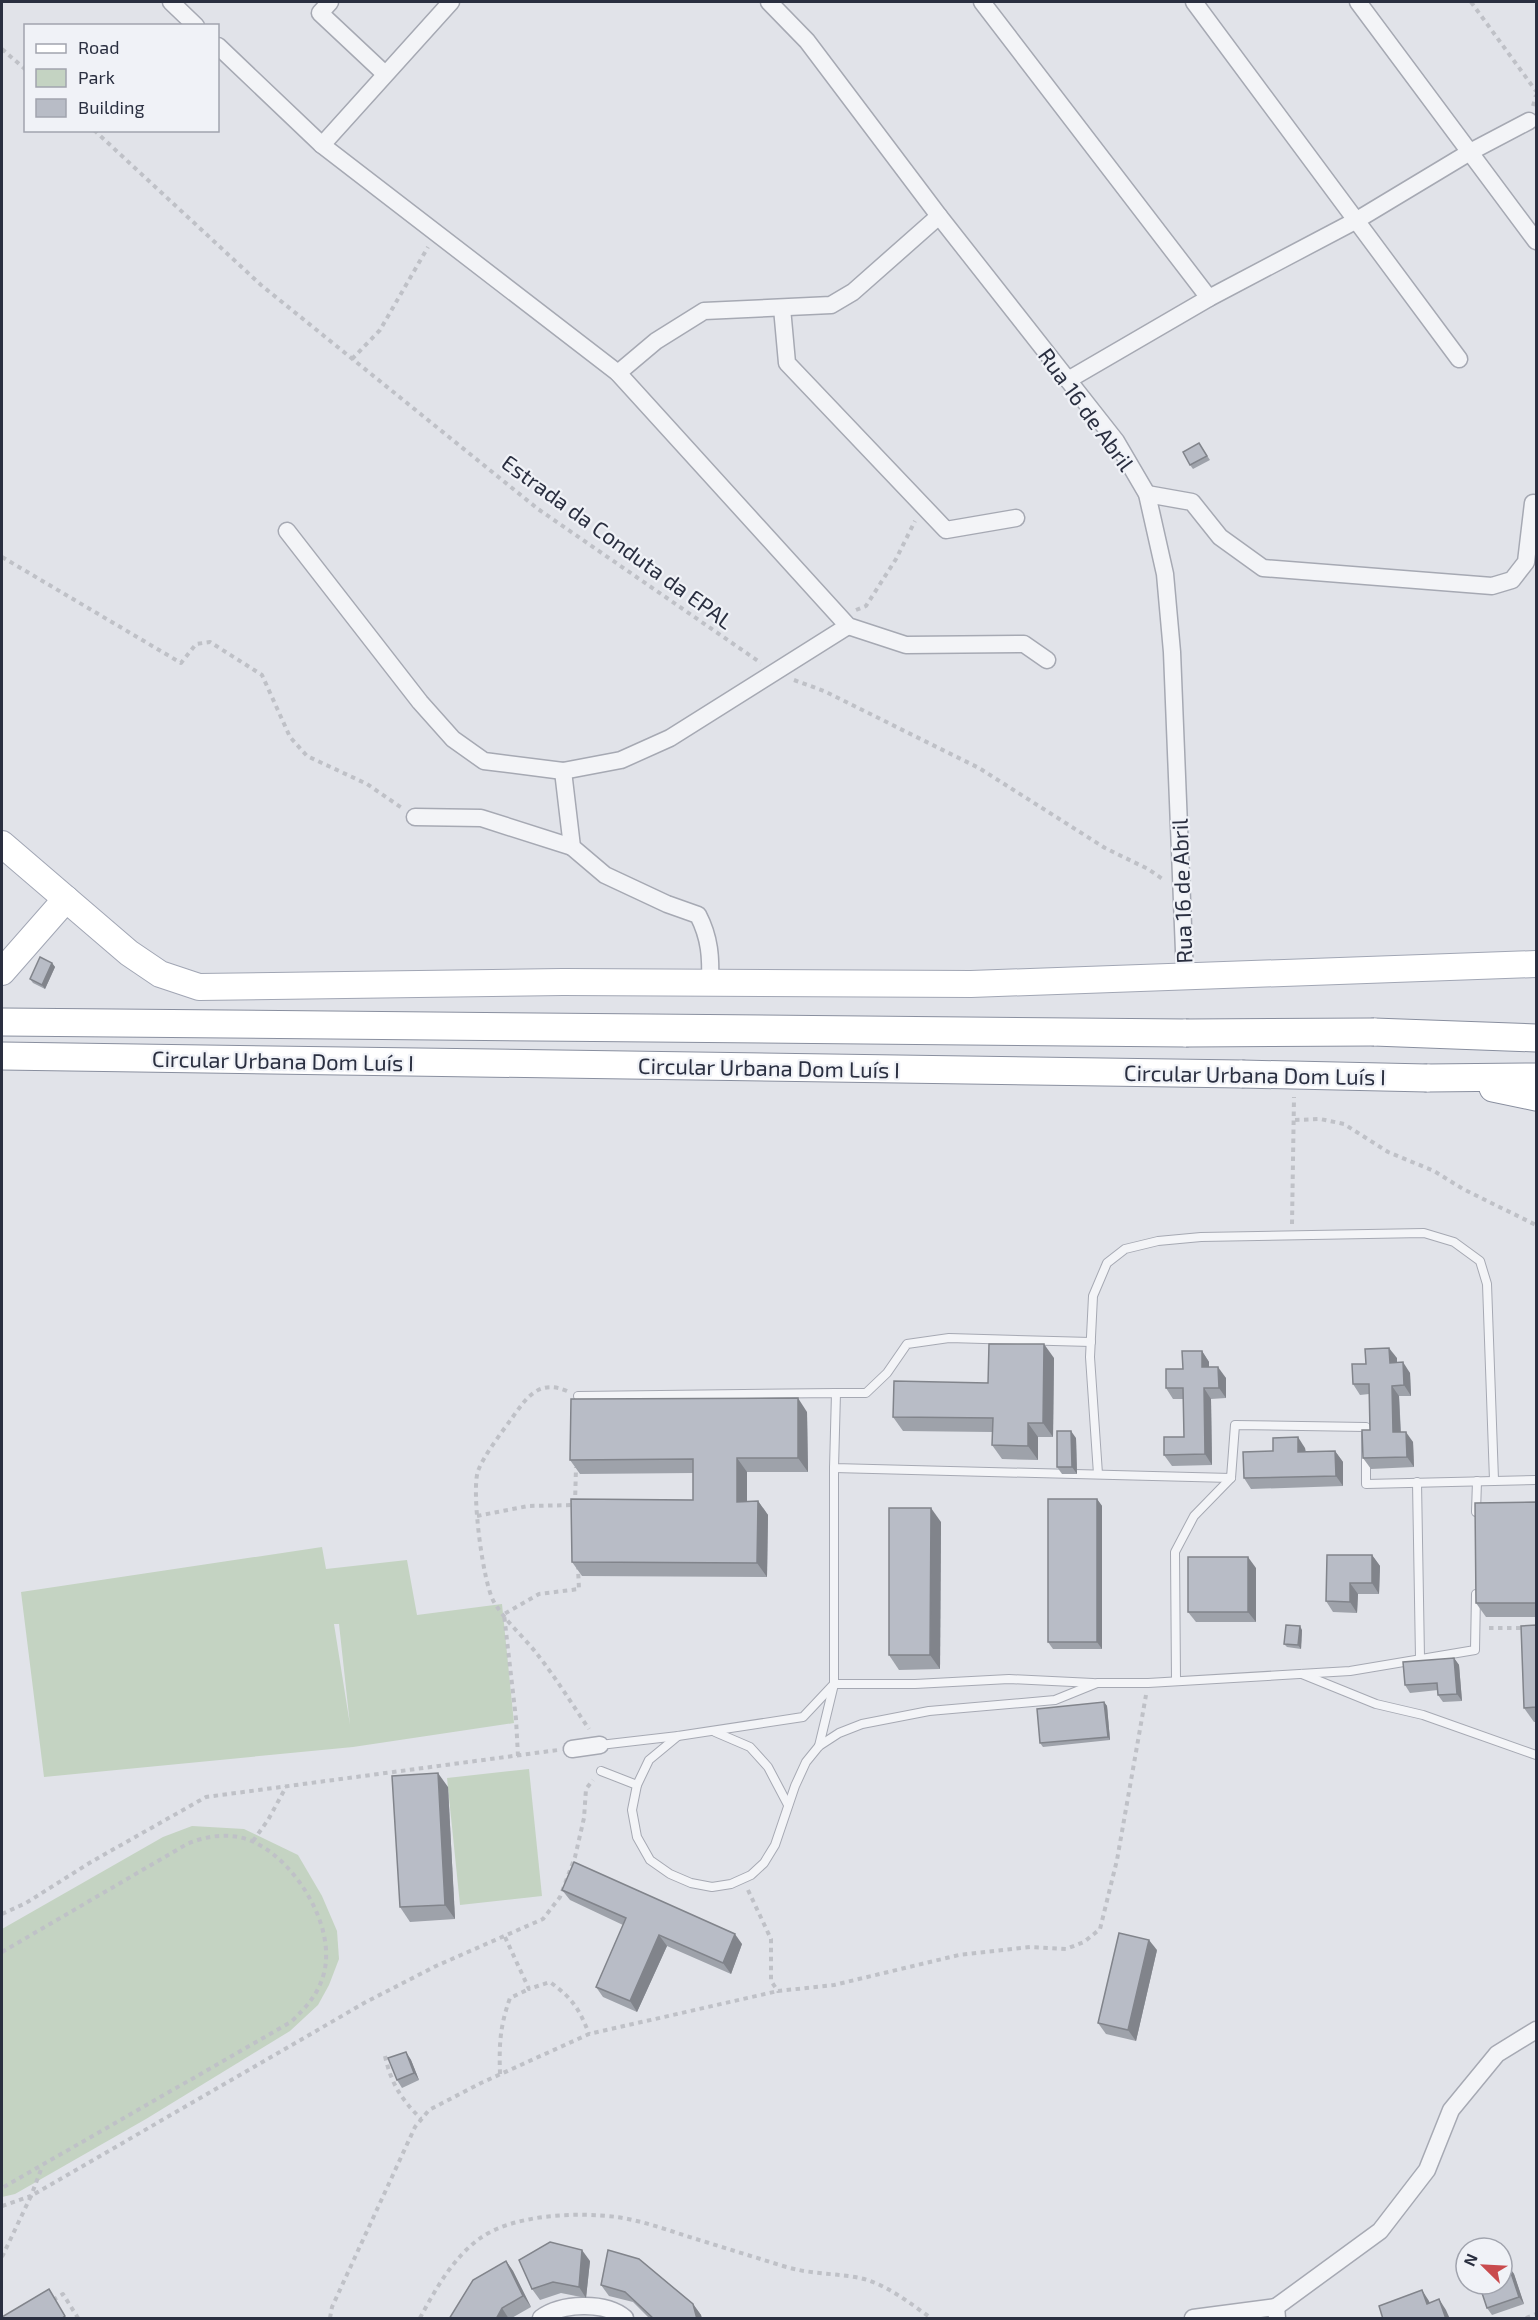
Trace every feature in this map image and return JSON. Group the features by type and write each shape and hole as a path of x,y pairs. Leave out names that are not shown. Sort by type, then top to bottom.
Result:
{"highway":[{"name":"Circular Urbana Dom Luís I","path":"2,1022 1186,1033 1374,1032 1535,1038"},
{"name":"Circular Urbana Dom Luís I","path":"2,1056 1436,1078 1536,1077"},
{"path":"1436,1078 1536,1097"}],"main road":[{"path":"2,844 129,953 160,974 199,987 563,982 971,984 1536,964"},
{"path":"3,971 66,899"}],"street":[{"path":"171,2 194,24"},
{"path":"330,2 320,13 385,74"},
{"path":"322,145 451,2"},
{"name":"Rua 16 de Abril","path":"770,2 807,41 939,216 1116,441 1147,494 1165,574 1172,652 1185,976"},
{"path":"982,2 1209,298"},
{"path":"1194,2 1459,359"},
{"path":"1358,2 1536,241"},
{"path":"219,47 322,145 618,373 848,626 906,645 1024,644 1047,660"},
{"path":"1068,380 1209,298 1357,220 1470,152 1529,121"},
{"path":"618,373 656,341 704,311 831,305 853,292 939,216"},
{"path":"782,308 786,363 946,530 1016,518"},
{"path":"1147,494 1192,502 1220,537 1263,568 1492,586 1512,580 1526,562 1533,503"},
{"path":"287,531 420,702 453,739 484,760 563,771 621,760 670,738 848,626"},
{"path":"563,771 572,847"},
{"path":"415,817 481,818 572,847 605,875 667,904 698,915 706,931 711,955 710,983"},
{"path":"572,1749 600,1745"},
{"path":"1193,2319 1277,2313 1380,2231 1426,2170 1451,2110 1497,2054 1536,2030"},
{"path":"541,2319 551,2311 589,2305 620,2315 625,2319"}],"lane":[{"path":"1098,1474 1093,1415 1091,1342 1093,1296 1107,1263 1125,1249 1169,1240 1292,1234 1424,1233 1454,1242 1480,1261 1487,1284 1494,1480"},
{"path":"578,1396 867,1393 887,1373 907,1344 949,1338 1091,1342"},
{"path":"819,1746 834,1684 836,1393"},
{"path":"1176,1680 1175,1552 1194,1516 1231,1478 1235,1425 1366,1427 1366,1484 1536,1480"},
{"path":"834,1468 1231,1478"},
{"path":"1476,1517 1477,1480"},
{"path":"1417,1482 1420,1658"},
{"path":"600,1745 803,1717 834,1684 915,1684 1009,1679 1148,1683 1350,1671 1475,1650 1477,1582"},
{"path":"1299,1673 1376,1704 1423,1715 1536,1755"},
{"path":"678,1736 649,1760 636,1785 632,1810 637,1837 650,1860 670,1874 691,1883 712,1887 731,1884 751,1875 764,1863 775,1845 788,1805 806,1762 819,1746 839,1733 862,1724 929,1712 1055,1700 1097,1683"},
{"path":"714,1731 750,1748 768,1767 788,1805"},
{"path":"601,1770 636,1785"}],"path":[{"path":"1471,2 1536,91"},
{"path":"2,48 24,68"},
{"name":"Estrada da Conduta da EPAL","path":"96,132 261,285 538,509 759,662 804,685 824,691 978,768 1105,848 1148,869 1182,890"},
{"path":"352,359 380,330 436,233"},
{"path":"827,603 851,612 866,606 914,526 922,504"},
{"path":"2,557 181,663 196,644 210,642 253,669 262,675 290,737 306,756 366,784 415,817"},
{"path":"1292,1234 1295,1120 1320,1119 1344,1124 1388,1152 1434,1171 1463,1189 1536,1226"},
{"path":"578,1396 557,1387 547,1386 534,1391 522,1404 478,1472 477,1516 480,1544 493,1601 538,1656 600,1745"},
{"path":"576,1464 576,1516"},
{"path":"477,1516 528,1506 575,1505"},
{"path":"504,1614 539,1594 579,1589 577,1558"},
{"path":"504,1614 518,1756"},
{"path":"1476,1628 1536,1628"},
{"path":"330,2319 336,2297 415,2127 429,2110 500,2074 589,2034 778,1991 834,1985 959,1955 1030,1947 1066,1949 1084,1942 1100,1929 1117,1860 1148,1683"},
{"path":"2,1914 26,1903 92,1862 206,1797 572,1749"},
{"path":"2,2206 31,2196 366,2002 436,1966 543,1919 560,1897 584,1818 586,1789 601,1770"},
{"path":"253,1841 268,1820 286,1787"},
{"path":"2,1953 187,1844 207,1836 227,1836 253,1841 278,1858 304,1888 319,1916 326,1945 324,1972 312,2001 291,2022 2,2188"},
{"path":"742,1879 771,1939 771,1981 778,1991"},
{"path":"505,1937 529,1989"},
{"path":"500,2074 501,2021 510,1998 529,1989 550,1982 568,1995 581,2013 589,2034"},
{"path":"385,2056 389,2076 405,2104 421,2119"},
{"path":"2,2257 43,2165"},
{"path":"420,2319 458,2257 481,2237 511,2224 545,2216 584,2216 617,2217 794,2269 828,2276 856,2277 893,2291 931,2319"},
{"path":"47,2304 63,2294 78,2319"},
{"path":"1526,2319 1536,2314"}],"green space":[{"path":"322,1547 326,1569 407,1560 417,1615 502,1604 514,1723 353,1747 44,1777 21,1592","holes":["334,1624 339,1624 350,1725"]},
{"path":"529,1769 542,1896 460,1905 447,1778"},
{"path":"192,1826 244,1829 298,1855 322,1896 337,1931 339,1959 329,1985 318,2005 290,2031 146,2119 15,2194 2,2197 2,1929 163,1837"}],"building":[{"path":"1199,443 1207,456 1190,465 1183,452"},
{"path":"40,957 52,963 42,985 30,979"},
{"path":"989,1344 1044,1344 1043,1423 1028,1423 1028,1446 992,1445 993,1418 893,1417 894,1381 988,1383"},
{"path":"1389,1348 1390,1363 1403,1362 1404,1385 1392,1386 1393,1432 1406,1432 1407,1457 1363,1458 1362,1430 1370,1430 1369,1384 1353,1384 1352,1364 1366,1364 1365,1349"},
{"path":"1182,1351 1202,1351 1202,1367 1218,1367 1219,1388 1204,1388 1205,1454 1164,1455 1164,1437 1184,1437 1183,1388 1166,1388 1166,1369 1183,1369"},
{"path":"798,1398 798,1458 737,1458 737,1502 758,1501 757,1563 572,1562 571,1499 693,1500 693,1459 570,1460 571,1399"},
{"path":"1057,1431 1071,1431 1072,1467 1057,1467"},
{"path":"1298,1437 1298,1452 1335,1451 1336,1476 1244,1478 1243,1452 1273,1451 1273,1438"},
{"path":"1048,1499 1097,1499 1097,1642 1048,1642"},
{"path":"1536,1502 1536,1603 1476,1603 1475,1503"},
{"path":"889,1508 931,1508 930,1655 889,1655"},
{"path":"1327,1555 1372,1555 1372,1583 1350,1583 1350,1602 1326,1601"},
{"path":"1188,1557 1248,1557 1248,1612 1188,1612"},
{"path":"1286,1625 1300,1626 1298,1645 1284,1644"},
{"path":"1536,1625 1536,1707 1524,1708 1521,1626"},
{"path":"1454,1658 1457,1694 1438,1695 1437,1683 1405,1685 1403,1662"},
{"path":"1104,1702 1108,1737 1040,1743 1037,1709"},
{"path":"438,1773 445,1905 400,1907 392,1776"},
{"path":"574,1862 735,1934 723,1963 659,1935 630,2001 596,1987 626,1918 562,1890"},
{"path":"1119,1933 1149,1940 1128,2030 1098,2023"},
{"path":"406,2052 414,2073 397,2080 388,2058"},
{"path":"550,2242 582,2250 579,2287 553,2282 532,2289 519,2260"},
{"path":"608,2250 639,2259 693,2304 697,2319 654,2319 625,2292 601,2285"},
{"path":"506,2261 523,2296 502,2308 496,2319 449,2319 473,2280"},
{"path":"1514,2282 1519,2297 1487,2308 1483,2296 1514,2296"},
{"path":"49,2289 65,2316 61,2319 2,2319 2,2317"},
{"path":"1422,2290 1427,2304 1439,2299 1446,2319 1383,2319 1379,2306"}]}
